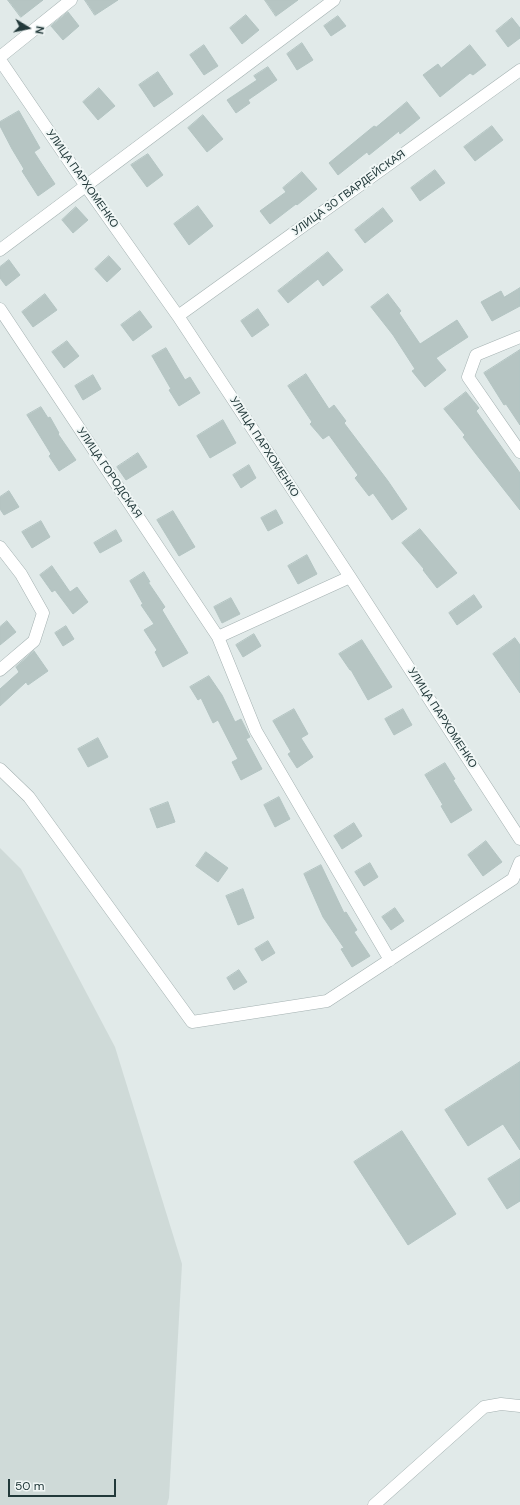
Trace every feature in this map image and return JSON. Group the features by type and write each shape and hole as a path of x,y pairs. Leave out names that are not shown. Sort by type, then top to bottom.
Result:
{"street":[{"path":"0,57 71,0"},
{"path":"0,250 334,0"},
{"name":"УЛИЦА ПАРХОМЕНКО","path":"0,60 86,186 178,316 520,839"},
{"name":"УЛИЦА 30 ГВАРДЕЙСКАЯ","path":"178,316 520,70"},
{"name":"УЛИЦА ГОРОДСКАЯ","path":"0,309 218,637 256,731 390,960"},
{"path":"520,337 476,354 468,377 520,452"},
{"path":"0,547 21,574 43,613 34,641 0,670"},
{"path":"218,637 350,577"},
{"path":"0,769 29,796 192,1022 327,1001 513,879 520,862"},
{"path":"374,1505 484,1407 501,1404 520,1406"}],"shaded area":[{"path":"0,848 21,869 115,1047 182,1264 169,1498 167,1505 0,1505"}],"building":[{"path":"8,0 43,0 21,17"},
{"path":"85,0 118,0 95,15"},
{"path":"265,0 298,0 276,16"},
{"path":"68,12 79,26 63,40 51,26"},
{"path":"246,15 259,30 242,44 230,28"},
{"path":"338,16 346,26 331,36 324,26"},
{"path":"512,18 520,28 520,38 508,47 496,31"},
{"path":"302,43 313,60 297,70 287,54"},
{"path":"204,45 218,66 204,75 190,55"},
{"path":"470,45 486,65 473,75 470,73 440,97 423,75 438,64 441,68"},
{"path":"268,67 277,80 248,100 250,103 236,113 227,100 257,80 254,76"},
{"path":"158,72 173,94 154,107 139,85"},
{"path":"99,88 115,106 98,120 83,102"},
{"path":"407,102 420,118 400,134 399,131 369,155 367,152 338,175 329,163 374,126 376,127"},
{"path":"19,111 40,148 34,152 55,184 38,196 22,171 24,169 0,126 0,122"},
{"path":"203,115 223,139 207,152 188,128"},
{"path":"492,126 503,140 475,161 464,147"},
{"path":"148,154 163,175 147,187 131,165"},
{"path":"435,170 445,183 420,201 411,188"},
{"path":"302,172 317,189 270,224 260,211 286,192 283,188"},
{"path":"198,206 213,226 189,245 174,224"},
{"path":"76,207 88,220 73,233 62,220"},
{"path":"383,208 393,221 365,243 355,230"},
{"path":"328,252 343,270 323,286 318,279 288,303 278,291"},
{"path":"109,256 121,269 107,282 95,269"},
{"path":"9,260 20,275 6,286 0,278 0,267"},
{"path":"520,288 520,306 492,321 481,302 501,291 504,297"},
{"path":"45,294 57,310 33,327 22,312"},
{"path":"388,294 401,311 399,313 420,344 457,320 468,337 436,358 446,370 425,387 412,371 415,369 393,335 371,307"},
{"path":"258,309 269,325 252,337 241,321"},
{"path":"140,311 152,327 133,341 121,325"},
{"path":"67,341 79,356 64,368 52,352"},
{"path":"166,348 185,380 190,377 200,393 179,406 152,356"},
{"path":"520,350 520,425 506,404 504,405 484,373"},
{"path":"306,374 329,409 334,405 346,421 344,423 388,481 407,509 392,520 373,493 369,496 355,478 358,475 329,435 323,439 310,424 312,422 288,386"},
{"path":"93,375 101,389 83,400 75,386"},
{"path":"466,392 479,408 476,411 520,473 520,510 463,437 465,435 444,409"},
{"path":"41,407 48,418 50,417 59,433 58,434 76,460 59,471 49,456 51,454 27,415"},
{"path":"223,420 236,443 210,458 197,436"},
{"path":"138,453 147,467 126,480 117,467"},
{"path":"249,465 256,478 241,488 233,475"},
{"path":"9,491 19,507 4,515 0,509 0,497"},
{"path":"276,510 283,523 268,531 261,518"},
{"path":"173,511 195,547 179,556 157,520"},
{"path":"41,521 50,537 32,548 22,532"},
{"path":"420,529 457,573 437,588 423,570 424,569 402,543"},
{"path":"116,530 122,541 100,553 94,543"},
{"path":"307,555 317,574 298,584 288,566"},
{"path":"52,566 70,592 77,587 88,602 73,614 55,590 52,592 40,575"},
{"path":"144,572 150,582 148,582 165,607 162,610 188,653 163,667 155,652 157,650 144,630 154,624 141,605 143,604 130,581"},
{"path":"474,595 482,607 457,625 449,613"},
{"path":"231,598 240,614 222,623 214,607"},
{"path":"7,621 16,632 0,645 0,627"},
{"path":"66,626 74,639 63,646 55,633"},
{"path":"254,634 261,646 243,657 236,645"},
{"path":"515,638 520,645 520,693 493,654"},
{"path":"362,640 392,687 368,700 351,670 339,654"},
{"path":"34,651 48,671 28,685 26,682 0,706 0,689 19,672 16,667"},
{"path":"209,676 222,695 235,722 241,719 250,737 246,739 262,769 241,780 232,762 238,759 218,720 213,723 201,698 198,700 190,687"},
{"path":"294,709 308,734 301,738 313,757 297,768 288,754 291,752 273,721"},
{"path":"403,709 412,725 394,735 385,719"},
{"path":"98,738 108,757 88,767 78,749"},
{"path":"445,763 455,779 453,780 472,810 451,823 441,806 443,805 425,775"},
{"path":"279,797 290,819 275,827 264,805"},
{"path":"168,802 175,822 157,828 150,809"},
{"path":"354,823 362,836 342,849 334,836"},
{"path":"486,841 502,862 483,876 468,855"},
{"path":"206,852 228,868 218,882 196,866"},
{"path":"370,863 378,877 364,886 355,872"},
{"path":"321,865 344,913 346,912 357,930 354,932 370,956 352,967 341,949 344,948 323,917 304,874"},
{"path":"243,889 254,918 238,925 226,896"},
{"path":"395,908 404,921 391,930 382,917"},
{"path":"268,941 275,953 262,961 255,949"},
{"path":"239,970 247,982 234,990 227,978"},
{"path":"520,1062 520,1150 503,1124 468,1146 445,1110"},
{"path":"402,1131 456,1214 408,1245 354,1162"},
{"path":"520,1159 520,1201 507,1209 488,1179"}]}
